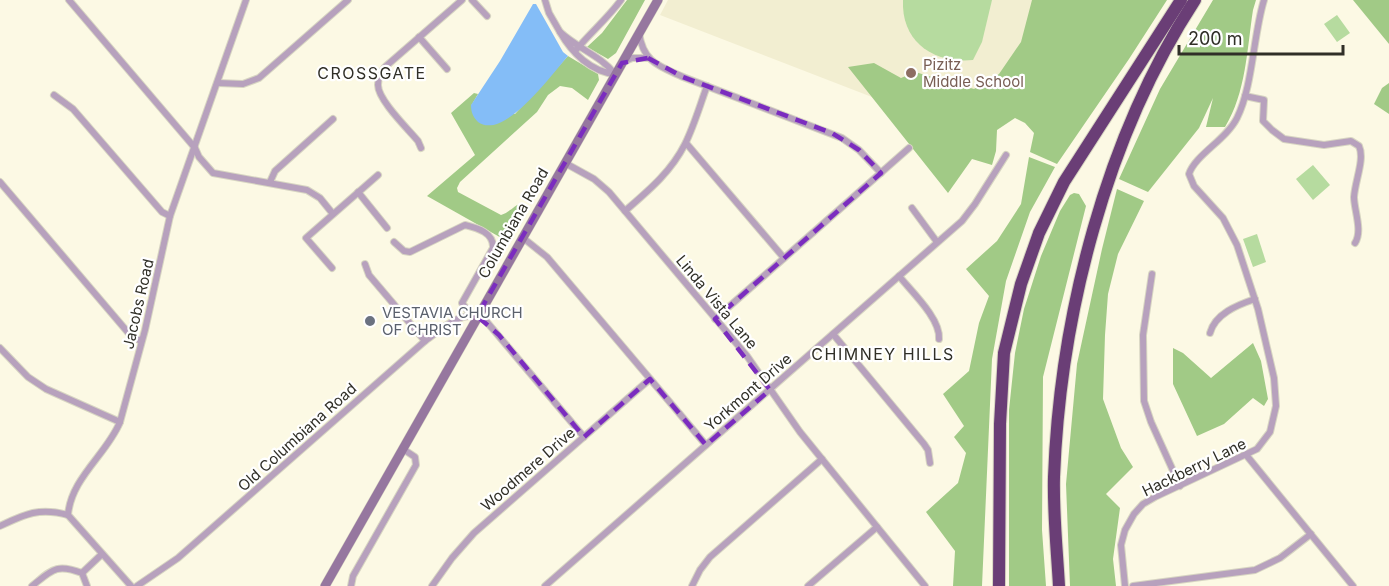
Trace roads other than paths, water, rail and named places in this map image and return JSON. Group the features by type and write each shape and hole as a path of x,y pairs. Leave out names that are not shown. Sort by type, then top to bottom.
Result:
{"highway":[{"path":"999,586 1000,424 1004,353 1021,284 1039,233 1064,182 1181,0"},
{"path":"1059,586 1054,480 1063,365 1075,303 1091,236 1123,140 1173,36 1195,0"}],"main road":[{"name":"Columbiana Road","path":"325,586 658,0"}],"street":[{"path":"69,0 195,147 199,157 213,173 270,182 311,192 320,198 333,214"},
{"name":"Jacobs Road","path":"68,515 73,493 114,435 120,422 170,216 246,0"},
{"path":"218,83 243,84 259,78 348,0"},
{"path":"421,148 418,141 382,97 378,85 382,71 462,0"},
{"path":"472,0 487,16"},
{"path":"545,0 549,13 560,32 576,50 608,66 615,75"},
{"path":"576,50 589,33 608,18 621,0"},
{"name":"Hackberry Lane","path":"1125,586 1121,545 1130,520 1138,509 1149,500 1247,456 1266,438 1272,425 1276,406 1274,378 1255,299 1231,231 1223,218 1194,186 1189,174 1193,166 1220,141 1240,112 1264,0"},
{"path":"639,33 641,46 648,58"},
{"path":"419,37 447,69"},
{"path":"622,63 632,58 648,58 669,70 707,86 842,138 859,150 881,173"},
{"path":"625,212 663,177 686,143 707,86"},
{"path":"54,95 73,109 162,212 170,216"},
{"path":"1245,96 1264,100 1263,121 1284,139 1324,145 1351,141 1357,143 1361,149 1361,159 1355,182 1358,237 1355,243"},
{"path":"270,182 275,171 333,119"},
{"path":"686,143 784,258"},
{"path":"715,319 909,148"},
{"name":"Yorkmont Drive","path":"545,586 937,242 971,210 1006,155"},
{"name":"Linda Vista Lane","path":"565,163 600,184 625,212 751,361 822,459 926,586"},
{"path":"332,268 306,238 378,175"},
{"path":"0,182 131,336 141,341"},
{"path":"358,192 387,228"},
{"path":"912,208 937,242"},
{"path":"394,242 404,251 410,252 465,225 490,235 493,248 462,303 468,311 486,321 499,334 584,437"},
{"path":"522,237 547,257 706,445"},
{"path":"365,264 369,275 425,341"},
{"path":"1152,274 1143,335 1143,402 1180,486"},
{"path":"899,276 936,322 940,332 939,339"},
{"path":"1210,333 1212,325 1219,318 1235,307 1255,299"},
{"name":"Old Columbiana Road","path":"137,586 178,558 425,341 465,315 477,316"},
{"path":"833,334 924,444 928,450 930,463"},
{"path":"0,348 28,377 46,389 120,422"},
{"name":"Woodmere Drive","path":"432,586 467,540 650,379"},
{"path":"351,586 353,576 416,465 415,458 403,449"},
{"path":"1247,456 1353,586"},
{"path":"692,586 710,557 822,459"},
{"path":"0,526 25,514 41,510 68,515 131,586"},
{"path":"810,586 877,527"},
{"path":"1133,586 1255,570 1274,562 1311,534"},
{"path":"82,573 102,554"},
{"path":"32,586 54,568 67,567 82,573 87,586"}],"water":[{"path":"533,4 536,4 563,52 568,56 527,103 514,114 501,122 489,125 478,122 471,110 471,105"}],"place":[{"name":"Pizitz Middle School","path":"911,73"},
{"name":"VESTAVIA CHURCH OF CHRIST","path":"370,321"}],"district":[{"name":"CROSSGATE","path":"372,73"},
{"name":"CHIMNEY HILLS","path":"883,354"}]}
